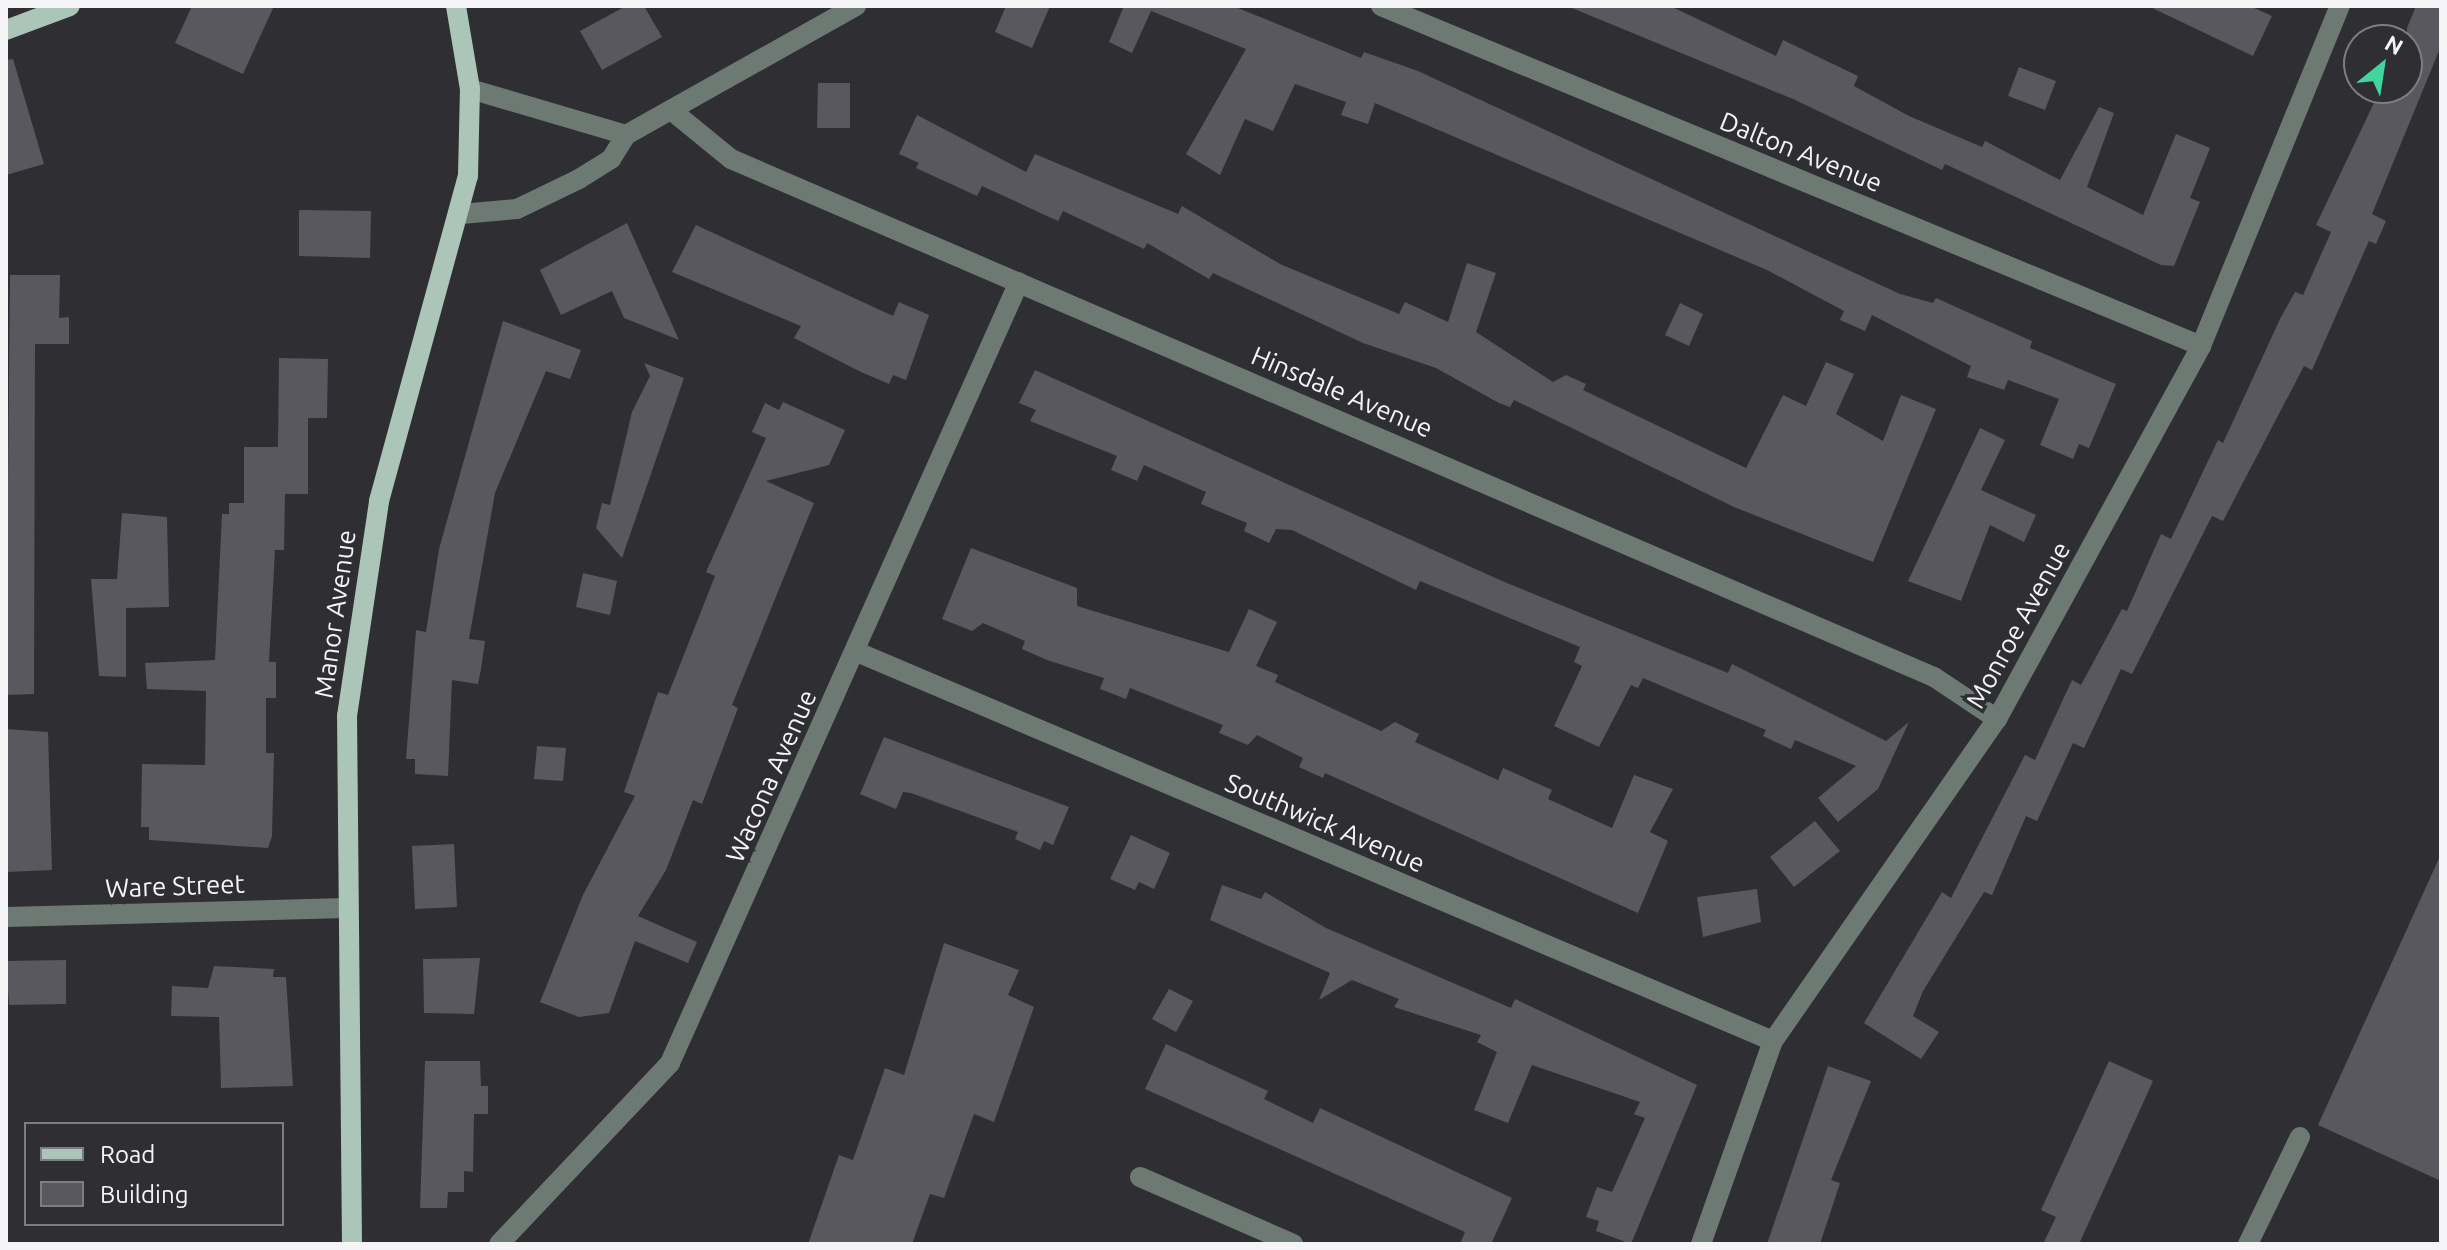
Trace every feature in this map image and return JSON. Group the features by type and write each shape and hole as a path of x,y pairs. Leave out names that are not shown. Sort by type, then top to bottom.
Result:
{"main road":[{"path":"6,30 70,6"},
{"name":"Manor Avenue","path":"352,1244 344,752 365,567 461,214 470,89 456,6"}],"street":[{"path":"461,214 529,205 604,164 626,135 856,6"},
{"name":"Dalton Avenue","path":"1381,6 2201,346"},
{"name":"Monroe Avenue","path":"1701,1244 1773,1041 1997,719 2201,346 2340,6"},
{"path":"470,89 626,135"},
{"name":"Hinsdale Avenue","path":"671,110 692,135 731,159 1934,677 1997,719"},
{"name":"Wacona Avenue","path":"499,1244 670,1063 857,652 1019,282"},
{"name":"Southwick Avenue","path":"857,652 1773,1041"},
{"name":"Ware Street","path":"6,917 346,908"},
{"path":"2248,1244 2300,1137"},
{"path":"1140,1177 1293,1244"}],"building":[{"path":"192,6 274,6 243,74 175,43"},
{"path":"626,6 644,6 662,37 602,70 580,31"},
{"path":"1006,6 1050,6 1032,48 995,32"},
{"path":"1124,6 1233,6 1361,58 1364,52 1418,71 1900,294 1933,303 1936,298 2032,341 2030,348 2116,384 2089,448 2079,444 2073,459 2040,445 2059,399 2008,380 2004,390 1967,377 1971,366 1872,315 1865,331 1840,320 1844,311 1767,270 1375,103 1368,124 1341,115 1346,102 1295,84 1273,131 1245,119 1220,175 1186,154 1246,49 1151,11 1132,53 1109,42"},
{"path":"1567,6 1670,6 1776,56 1783,40 1858,76 1854,86 1909,116 1982,147 1985,141 2060,180 2099,107 2114,113 2087,187 2143,215 2176,134 2210,148 2190,198 2200,202 2174,266 2161,265 1945,164 1942,170 1793,99"},
{"path":"2148,6 2250,6 2272,16 2253,56"},
{"path":"2416,6 2441,6 2441,46 2423,90 2423,24 2409,24"},
{"path":"13,59 44,164 6,175 6,60"},
{"path":"2019,67 2056,81 2045,110 2008,96"},
{"path":"818,83 850,83 850,128 817,128"},
{"path":"2373,104 2417,104 2372,214 2386,221 2376,244 2369,241 2312,370 2304,366 2223,521 2212,516 2132,674 2121,669 2084,748 2073,743 2037,821 2026,816 1992,895 1984,892 1923,991 1913,1016 1939,1032 1921,1059 1864,1023 1942,892 1951,898 2025,755 2035,760 2072,680 2081,685 2122,609 2127,611 2161,534 2171,539 2218,440 2223,443 2280,319 2295,292 2303,295 2331,232 2316,225"},
{"path":"917,115 1026,172 1035,154 1178,214 1182,206 1280,264 1399,314 1405,302 1448,322 1467,263 1496,273 1476,332 1553,382 1566,375 1586,384 1583,390 1746,468 1783,395 1806,406 1826,362 1854,374 1836,414 1883,441 1901,395 1936,409 1873,562 1734,507 1514,400 1510,407 1499,403 1436,368 1363,343 1213,273 1209,279 1147,243 1144,249 1063,211 1058,221 982,186 977,196 916,168 919,163 899,154"},
{"path":"299,210 371,211 370,258 299,256"},
{"path":"627,223 679,340 624,318 612,291 561,315 540,270"},
{"path":"696,225 893,316 899,302 929,315 906,380 893,375 889,384 861,372 794,338 801,326 672,272"},
{"path":"10,275 60,275 59,318 69,317 69,344 35,344 34,694 6,695"},
{"path":"1680,303 1703,314 1689,346 1665,335"},
{"path":"503,321 581,350 570,379 546,371 495,493 469,639 485,641 481,669 478,684 452,680 448,776 415,774 415,759 406,759 416,630 426,632 439,549"},
{"path":"279,358 328,359 327,418 308,418 308,494 285,494 284,550 275,550 269,662 276,662 276,698 266,698 266,753 274,753 272,836 268,848 149,840 149,827 141,827 142,764 205,765 206,691 147,689 145,663 215,660 222,514 229,514 229,503 244,503 244,447 278,447"},
{"path":"644,363 684,378 622,558 596,528 602,503 610,505 632,412 650,376"},
{"path":"1035,370 1502,581 1728,673 1732,664 1886,741 1909,722 1878,789 1838,822 1818,798 1856,766 1795,740 1791,749 1763,736 1766,730 1643,678 1638,688 1631,685 1599,747 1554,726 1582,666 1574,662 1580,647 1420,581 1416,590 1292,530 1276,529 1269,543 1244,531 1247,523 1201,504 1206,492 1144,465 1137,481 1111,470 1117,456 1030,421 1036,410 1019,403"},
{"path":"783,402 845,430 829,465 766,481 814,503 732,705 738,708 702,804 693,800 666,870 638,916 697,942 688,963 635,941 609,1013 579,1017 540,1002 583,895 635,796 624,792 658,692 668,695 715,576 706,572 766,438 752,432 765,403 779,410"},
{"path":"1980,428 2005,440 1981,490 2036,515 2024,542 1990,525 1961,601 1908,581"},
{"path":"122,513 167,517 169,607 126,608 126,677 99,676 91,579 117,579"},
{"path":"971,548 1077,588 1077,606 1229,652 1249,609 1277,622 1256,666 1278,675 1275,682 1381,731 1395,722 1419,734 1415,742 1498,780 1503,768 1552,790 1548,799 1612,828 1634,775 1673,789 1650,832 1668,841 1638,913 1325,773 1323,778 1299,767 1303,758 1257,735 1248,745 1219,733 1223,725 1130,688 1126,699 1100,689 1104,678 1022,649 1025,641 983,623 972,631 942,619"},
{"path":"583,573 617,581 610,615 576,607"},
{"path":"6,729 48,732 52,870 6,872"},
{"path":"884,737 1069,807 1053,845 1044,841 1040,850 1015,839 1018,832 911,793 903,792 896,809 860,794"},
{"path":"537,746 566,748 563,781 534,779"},
{"path":"1815,821 1840,851 1794,887 1770,857"},
{"path":"1131,835 1170,853 1154,889 1139,882 1135,890 1110,879"},
{"path":"454,844 457,907 415,909 412,846"},
{"path":"2441,854 2441,1181 2318,1125"},
{"path":"1222,885 1261,899 1265,892 1326,928 1511,1008 1515,999 1697,1085 1631,1244 1596,1231 1599,1221 1586,1217 1597,1187 1612,1192 1645,1118 1634,1114 1640,1102 1532,1065 1508,1123 1474,1110 1497,1052 1477,1042 1481,1035 1394,1007 1399,999 1352,980 1319,1000 1330,973 1210,920"},
{"path":"1757,889 1761,922 1703,937 1697,897"},
{"path":"944,943 1019,970 1008,995 1034,1007 994,1122 974,1114 944,1198 930,1194 912,1244 808,1244 839,1155 853,1160 885,1068 904,1075"},
{"path":"480,958 474,1014 424,1013 423,959"},
{"path":"66,960 66,1004 9,1005 6,961"},
{"path":"214,966 274,969 273,977 286,977 293,1086 221,1088 219,1017 171,1016 172,986 208,988"},
{"path":"1169,989 1193,1001 1176,1032 1152,1019"},
{"path":"1166,1044 1268,1091 1264,1099 1313,1123 1320,1108 1512,1198 1491,1244 1460,1244 1465,1232 1145,1089"},
{"path":"425,1061 480,1061 481,1086 488,1086 488,1114 474,1114 473,1172 464,1171 464,1192 448,1192 447,1208 420,1208"},
{"path":"2109,1061 2153,1081 2079,1244 2043,1244 2056,1217 2041,1210"},
{"path":"1828,1066 1871,1081 1831,1180 1840,1183 1820,1244 1767,1244"}]}
